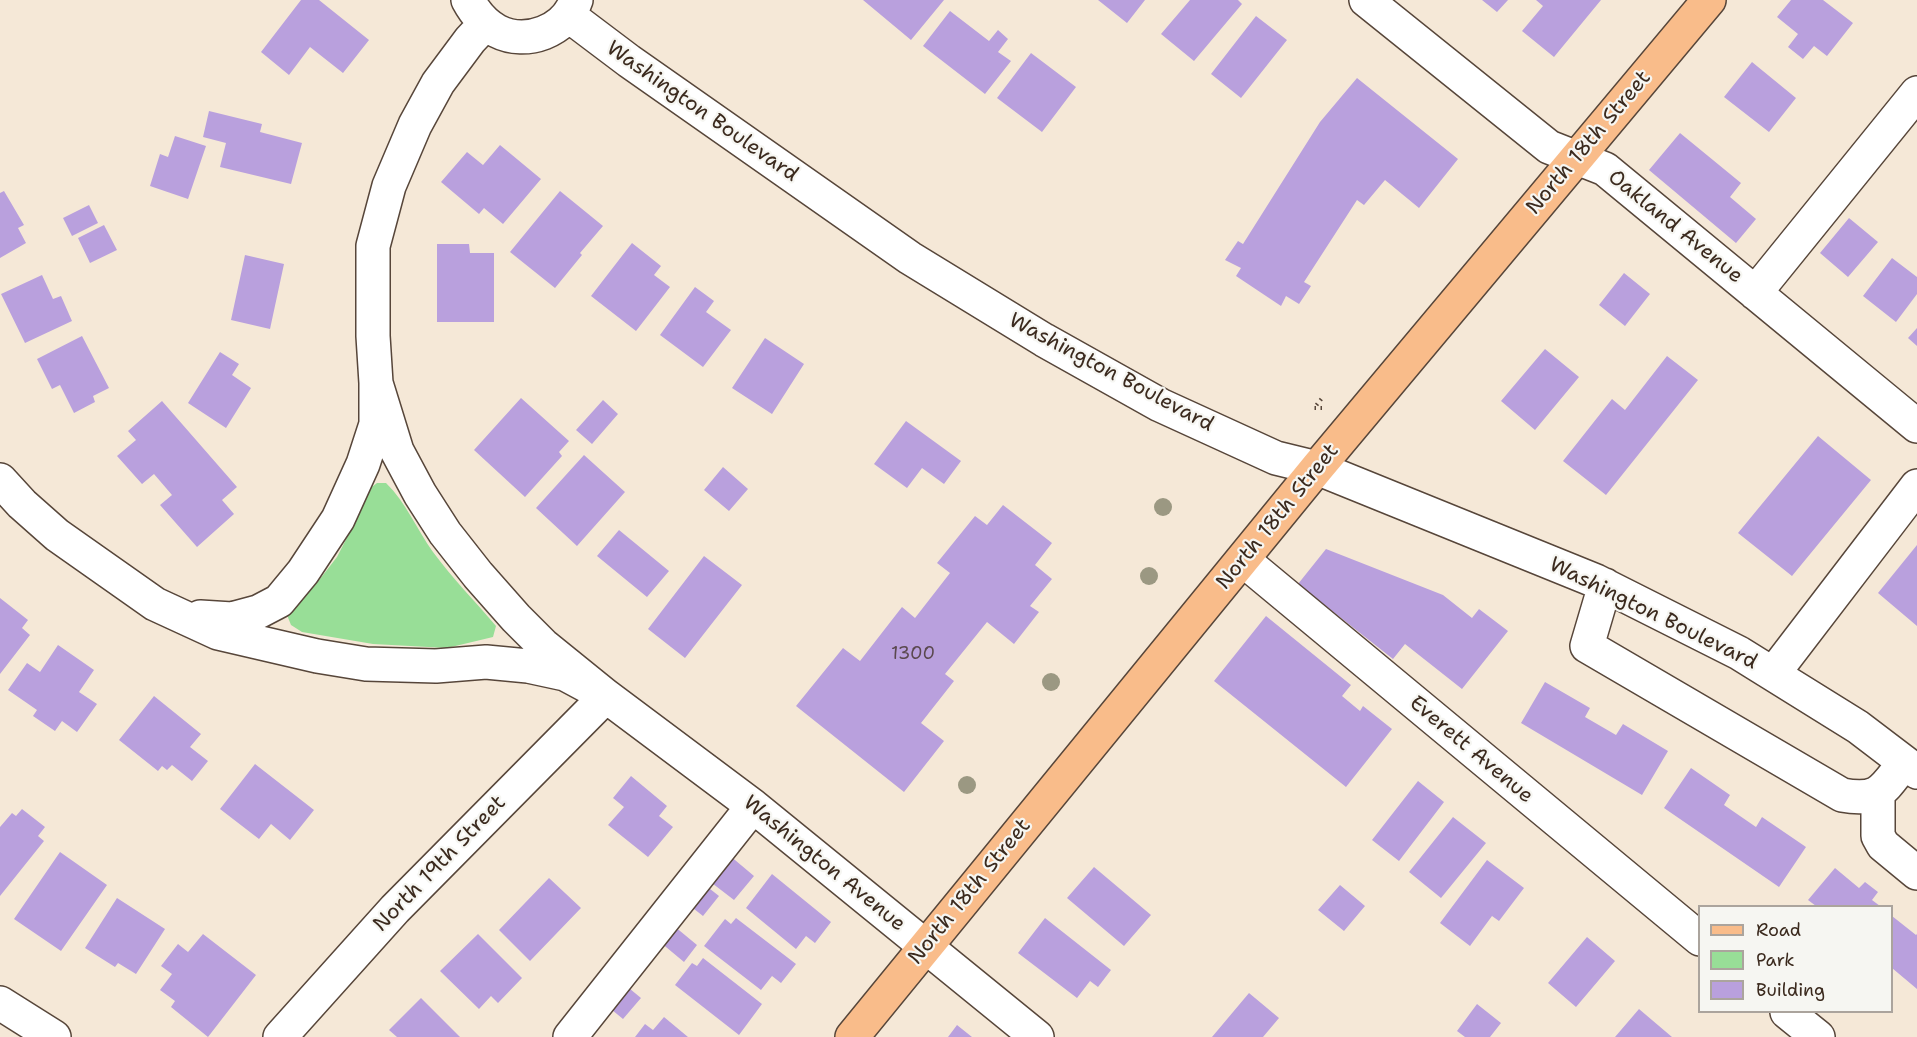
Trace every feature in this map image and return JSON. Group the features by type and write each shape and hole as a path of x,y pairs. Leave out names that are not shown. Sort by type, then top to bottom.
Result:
{"main road":[{"name":"North 18th Street","path":"852,1037 1317,468 1709,0"}],"street":[{"name":"Oakland Avenue","path":"1366,0 1549,147 1605,169 1917,426"},
{"path":"156,604 202,618 232,619 258,612 279,601 303,572 338,519 363,464 376,424 372,246 389,186 415,125 438,82 470,40 477,12 498,32 513,37 528,37 557,26 572,8"},
{"name":"Washington Boulevard","path":"572,8 629,61 910,258 1160,405 1276,458 1317,468 1605,585 1739,653 1858,727 1911,767"},
{"path":"1755,292 1917,93"},
{"name":"Washington Avenue","path":"376,383 397,451 420,494 445,533 478,575 543,645 606,696 753,806 1037,1037"},
{"name":"Washington Avenue","path":"0,480 22,504 57,535 156,604 218,633 317,656 366,664 436,666 486,662 528,666 565,674 606,696"},
{"path":"1773,675 1917,486"},
{"name":"Everett Avenue","path":"1243,560 1698,937"},
{"path":"1605,585 1587,646 1842,795 1859,798 1878,794 1911,767"},
{"name":"North 19th Street","path":"280,1037 395,909 606,696"},
{"path":"1878,794 1878,836 1883,845 1917,873"},
{"path":"570,1037 753,806"},
{"path":"0,1003 54,1037"},
{"path":"1789,1013 1818,1037"}],"path":[{"path":"1322,408 1314,408 1323,397"}],"green space":[{"path":"377,483 386,483 393,491 440,562 496,626 493,637 447,648 373,644 302,632 291,625 287,615 294,604 316,584 337,557 368,490"}],"building":[{"path":"301,0 319,0 369,40 343,73 310,47 289,75 261,52"},
{"path":"863,0 944,0 911,40"},
{"path":"1098,0 1145,0 1127,23"},
{"path":"1190,0 1238,0 1242,4 1194,61 1161,34"},
{"path":"1482,0 1508,0 1497,12"},
{"path":"1536,0 1601,0 1554,57 1522,31 1543,6"},
{"path":"1791,0 1823,0 1853,23 1827,56 1814,46 1803,59 1788,47 1798,34 1777,17"},
{"path":"950,11 989,41 998,30 1008,39 998,52 1011,61 985,94 923,46"},
{"path":"1256,16 1287,40 1241,98 1211,74"},
{"path":"1031,53 1076,87 1042,132 997,98"},
{"path":"1752,62 1796,98 1769,132 1724,97"},
{"path":"1357,78 1458,159 1419,208 1385,180 1364,205 1357,200 1304,282 1311,286 1299,304 1286,296 1281,306 1236,276 1241,268 1225,260 1238,241 1243,244 1320,122"},
{"path":"209,111 262,124 260,132 302,143 291,184 220,167 226,143 203,137"},
{"path":"1680,133 1741,183 1730,197 1756,219 1736,243 1649,170"},
{"path":"175,136 206,146 188,199 150,186 160,154 168,157"},
{"path":"500,145 541,179 503,224 484,208 479,214 441,182 467,152 483,165"},
{"path":"4,191 24,225 18,228 26,243 0,258 0,193"},
{"path":"560,191 603,226 555,288 510,252"},
{"path":"89,205 98,223 72,236 63,218"},
{"path":"1849,218 1878,242 1848,277 1820,253"},
{"path":"104,225 117,250 90,263 78,238"},
{"path":"632,243 661,266 654,275 670,287 636,331 591,296"},
{"path":"437,244 469,244 470,253 494,253 494,322 437,322"},
{"path":"245,255 284,264 270,329 231,320"},
{"path":"1892,258 1917,277 1917,294 1896,322 1863,296"},
{"path":"1624,273 1650,294 1625,326 1599,305"},
{"path":"42,275 53,299 61,296 72,321 25,343 1,294"},
{"path":"695,287 714,301 706,312 731,330 703,367 660,335"},
{"path":"1917,328 1917,346 1908,338"},
{"path":"82,336 109,388 93,396 95,402 74,413 60,385 52,389 37,359"},
{"path":"765,338 804,364 772,414 732,388"},
{"path":"1545,349 1579,377 1535,430 1501,401"},
{"path":"220,352 239,364 232,375 251,388 226,428 188,403"},
{"path":"1667,356 1698,380 1606,495 1563,461 1612,399 1625,410"},
{"path":"521,398 569,441 559,452 562,456 525,497 474,450"},
{"path":"603,400 618,414 592,444 576,430"},
{"path":"162,401 237,487 222,500 234,514 197,547 160,505 172,495 154,474 142,484 117,456 136,440 128,431"},
{"path":"906,421 961,461 944,484 922,468 907,488 874,464"},
{"path":"1818,436 1871,480 1792,576 1738,533"},
{"path":"584,455 625,492 577,546 536,508"},
{"path":"723,467 748,489 729,511 704,490"},
{"path":"1003,505 1052,543 1035,565 1052,579 1030,606 1039,612 1014,644 987,622 945,674 954,681 921,723 944,741 904,792 796,706 843,648 860,661 902,607 915,618 950,573 937,563 975,516 987,525"},
{"path":"619,530 669,571 647,597 597,556"},
{"path":"1917,545 1917,626 1878,593"},
{"path":"1326,549 1443,595 1472,618 1479,609 1508,631 1462,689 1405,644 1393,659 1298,584"},
{"path":"704,556 742,585 685,658 648,629"},
{"path":"0,598 28,620 22,628 30,635 0,674"},
{"path":"1266,616 1351,685 1342,696 1360,711 1363,706 1392,729 1346,787 1214,681"},
{"path":"58,645 94,670 79,692 97,704 77,732 62,721 55,731 33,716 37,710 8,690 27,663 40,672"},
{"path":"1545,682 1590,708 1585,717 1616,735 1623,724 1668,751 1642,795 1521,723"},
{"path":"154,696 201,734 190,747 208,761 192,781 172,765 167,770 162,766 158,771 119,740"},
{"path":"255,764 314,810 290,840 271,824 259,839 220,809"},
{"path":"1691,768 1730,795 1724,805 1756,827 1762,817 1806,847 1779,887 1664,808"},
{"path":"631,776 667,806 659,816 673,827 648,857 608,825 624,807 613,798"},
{"path":"1418,781 1444,802 1399,861 1372,840"},
{"path":"22,809 45,827 38,836 44,841 0,896 0,827 12,813 16,816"},
{"path":"1453,817 1486,843 1441,898 1409,872"},
{"path":"60,852 107,885 61,951 14,919"},
{"path":"729,855 754,876 734,900 708,880"},
{"path":"1487,860 1524,888 1499,921 1492,916 1470,946 1440,923"},
{"path":"1094,867 1151,915 1124,946 1067,898"},
{"path":"1835,868 1859,888 1865,882 1878,892 1872,900 1879,905 1815,905 1808,900"},
{"path":"772,874 831,922 815,943 806,936 796,949 746,908"},
{"path":"549,878 581,908 530,961 499,930"},
{"path":"705,885 719,896 703,916 689,905"},
{"path":"1340,885 1365,906 1344,931 1318,910"},
{"path":"117,898 165,929 136,974 118,963 115,967 85,948"},
{"path":"1893,917 1917,934 1917,989 1893,969"},
{"path":"736,918 796,964 781,983 772,976 761,990 704,946 725,919 731,924"},
{"path":"1045,918 1111,970 1098,987 1090,981 1077,998 1018,953"},
{"path":"674,926 697,945 684,962 660,942"},
{"path":"203,934 256,975 208,1037 171,1007 175,1001 160,990 172,974 161,966 178,944 188,952"},
{"path":"478,934 522,978 498,1003 491,996 479,1009 440,971"},
{"path":"1587,937 1615,961 1576,1007 1548,983"},
{"path":"703,958 762,1004 739,1035 675,985 692,963 697,966"},
{"path":"624,984 641,998 623,1019 606,1005"},
{"path":"1249,993 1279,1018 1263,1037 1212,1037"},
{"path":"421,998 460,1037 397,1037 389,1030"},
{"path":"1477,1004 1501,1023 1490,1037 1465,1037 1457,1031"},
{"path":"1639,1009 1672,1037 1615,1037"},
{"path":"664,1017 688,1037 635,1037 645,1024 653,1030"},
{"path":"957,1025 972,1037 948,1037"}]}
